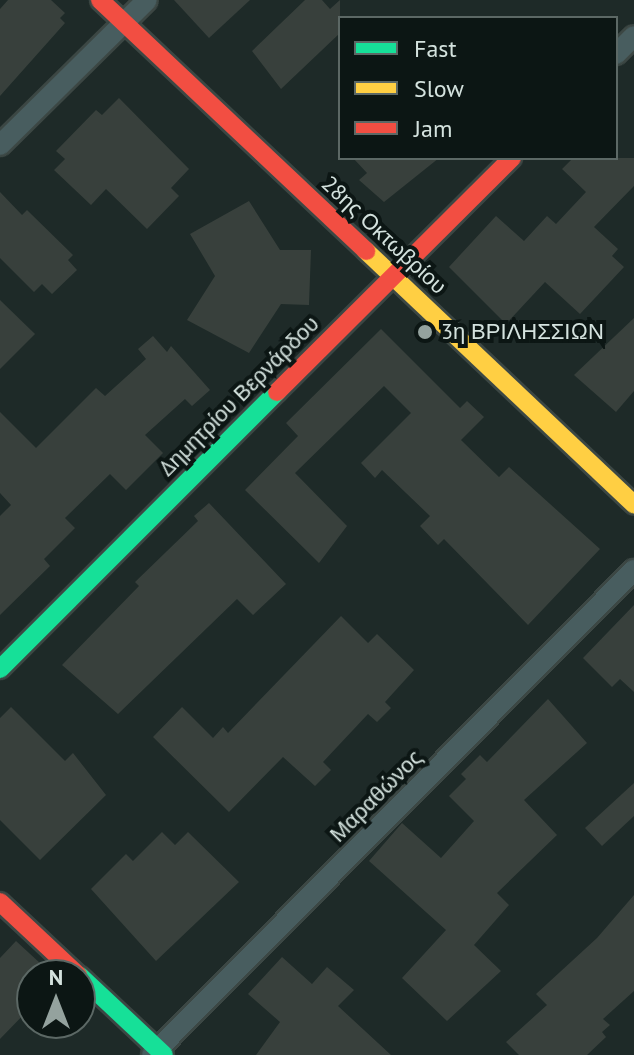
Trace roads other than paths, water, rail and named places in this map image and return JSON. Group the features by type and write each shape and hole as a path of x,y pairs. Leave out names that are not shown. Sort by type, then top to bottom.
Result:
{"street":[{"name":"28ης Οκτωβρίου","path":"100,0 634,504"},
{"path":"0,145 147,0"},
{"path":"618,52 634,36"},
{"name":"Δημητρίου Βερνάρδου","path":"0,669 510,160"},
{"name":"Μαραθώνος","path":"158,1053 634,570"},
{"path":"0,902 61,959"},
{"path":"96,993 158,1053"}],"place":[{"name":"3η ΒΡΙΛΗΣΣΙΩΝ","path":"425,332"}]}
